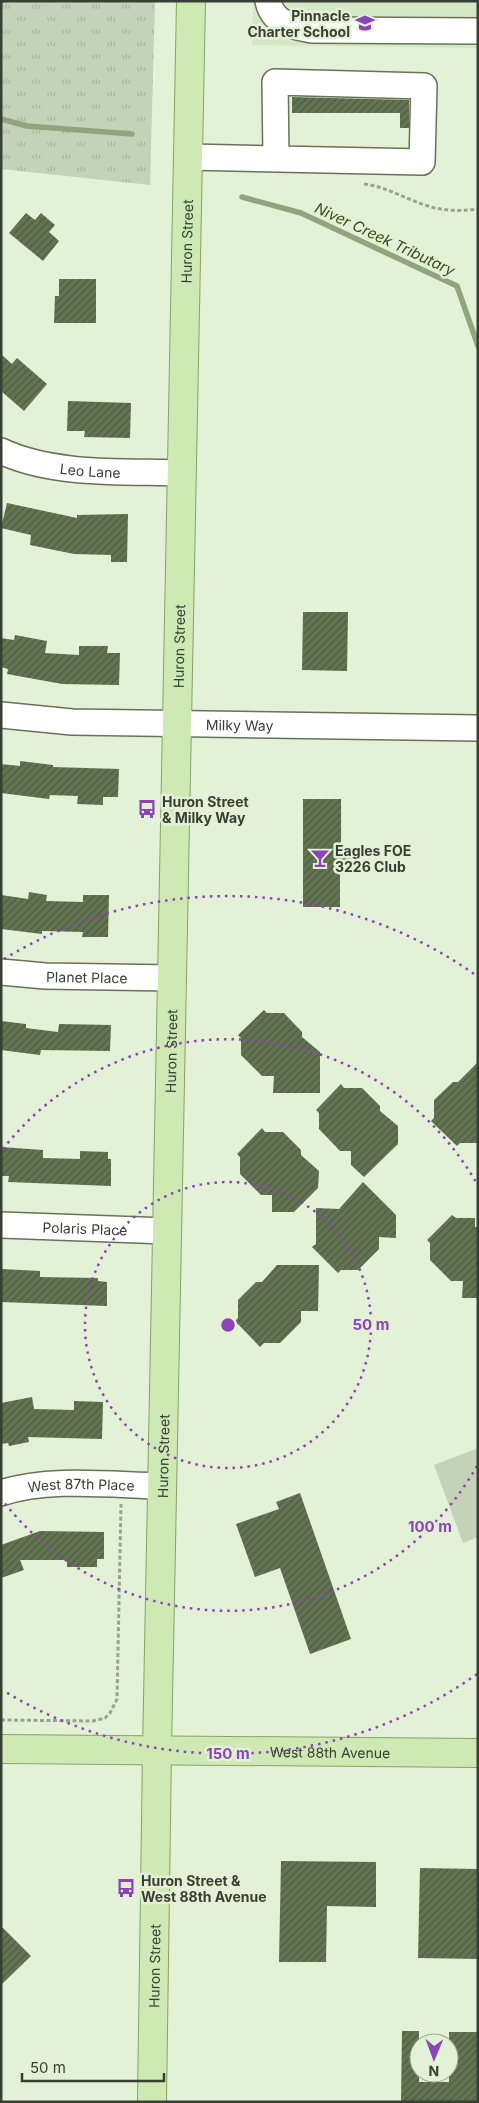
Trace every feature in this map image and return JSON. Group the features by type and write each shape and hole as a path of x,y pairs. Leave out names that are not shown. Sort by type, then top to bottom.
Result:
{"main road":[{"name":"Huron Street","path":"152,2102 157,1751 191,1"},
{"name":"West 88th Avenue","path":"1,1749 478,1753"}],"street":[{"path":"268,1 274,17 288,25 312,30 478,32"},
{"path":"188,157 422,162 424,86 275,82 276,158"},
{"name":"Leo Lane","path":"1,451 23,459 63,468 182,473"},
{"name":"Milky Way","path":"1,715 72,722 478,728"},
{"name":"Planet Place","path":"1,972 45,976 172,978"},
{"name":"Polaris Place","path":"1,1225 167,1231"},
{"name":"West 87th Place","path":"1,1493 33,1485 162,1486"}],"path":[{"path":"363,184 380,186 433,208 449,211 478,209"},
{"path":"1,1720 92,1721 105,1718 110,1713 117,1699 119,1670 122,1485"}],"shaded area":[{"name":"Pinnacle Charter School","path":"253,1 478,1 478,48 252,45"}],"green space":[{"path":"1,1 155,1 150,185 1,169"},
{"path":"478,1448 478,1537 463,1543 434,1465"}],"building":[{"path":"292,97 409,100 409,128 400,128 400,113 292,113"},
{"path":"26,213 35,220 41,213 55,225 49,232 59,241 43,261 9,233"},
{"path":"59,279 96,279 96,323 54,323 55,296 59,296"},
{"path":"1,354 12,364 17,358 47,384 24,411 1,391"},
{"path":"68,401 131,403 130,438 84,437 85,431 67,431"},
{"path":"7,503 77,518 77,515 128,514 127,562 111,562 111,555 74,554 30,545 31,535 1,528"},
{"path":"303,612 348,612 347,671 302,670"},
{"path":"15,635 47,641 45,653 79,655 79,646 108,646 107,653 120,653 119,685 62,684 7,674 8,669 1,667 1,638 14,640"},
{"path":"20,761 53,765 53,767 119,769 118,797 103,797 103,805 77,804 78,796 50,795 49,799 1,793 1,764 20,766"},
{"path":"303,799 341,799 341,853 357,853 357,874 340,874 340,907 303,907"},
{"path":"29,892 47,895 46,901 83,902 83,895 109,895 108,937 82,937 83,932 42,931 42,934 1,929 1,895 28,899"},
{"path":"264,1010 267,1013 284,1013 302,1032 302,1037 320,1052 320,1093 273,1093 274,1076 262,1076 241,1055 241,1038 238,1035"},
{"path":"1,1021 26,1024 26,1028 58,1032 59,1024 111,1025 110,1051 41,1050 40,1055 1,1050"},
{"path":"478,1062 478,1143 460,1143 457,1146 431,1121 434,1118 434,1100 453,1082 458,1082"},
{"path":"341,1084 344,1088 362,1088 380,1106 380,1111 398,1126 398,1144 364,1177 351,1165 351,1151 340,1151 319,1129 319,1113 316,1110"},
{"path":"262,1128 265,1132 283,1132 301,1150 301,1155 319,1171 318,1188 294,1212 272,1212 272,1195 261,1195 240,1174 240,1157 237,1154"},
{"path":"1,1147 43,1150 43,1158 80,1159 80,1151 108,1152 108,1159 111,1159 111,1186 8,1182 9,1176 1,1176"},
{"path":"363,1182 396,1215 396,1238 379,1237 379,1249 358,1270 341,1270 338,1273 312,1247 316,1244 316,1208 339,1209"},
{"path":"452,1215 456,1218 475,1218 475,1227 478,1227 478,1298 462,1298 463,1281 451,1281 430,1260 430,1243 427,1240"},
{"path":"277,1265 319,1265 318,1311 301,1311 301,1322 280,1343 264,1343 260,1347 235,1321 238,1318 238,1300 256,1282 262,1282"},
{"path":"2,1269 40,1271 40,1277 98,1278 98,1281 107,1282 107,1306 1,1302"},
{"path":"32,1397 34,1409 74,1410 74,1401 103,1402 102,1439 28,1437 29,1442 9,1446 8,1443 1,1444 1,1403"},
{"path":"300,1493 351,1639 310,1654 280,1568 255,1577 236,1524 279,1509 276,1502"},
{"path":"40,1531 104,1532 104,1559 97,1559 97,1567 67,1567 67,1560 20,1560 24,1570 1,1578 1,1545"},
{"path":"281,1861 376,1862 376,1907 327,1906 326,1962 279,1962"},
{"path":"420,1868 478,1869 478,1959 418,1958"},
{"path":"1,1926 31,1956 1,1985"},
{"path":"402,2031 419,2031 419,2033 409,2033 409,2083 459,2083 459,2033 449,2032 478,2032 478,2102 401,2102"}],"waterway":[{"name":"Niver Creek Tributary","path":"1,119 27,126 132,134"},
{"name":"Niver Creek Tributary","path":"242,197 301,213 457,286 478,346"}],"place":[{"name":"Pinnacle Charter School","path":"365,23"},
{"name":"Huron Street & Milky Way","path":"147,809"},
{"name":"Eagles FOE 3226 Club","path":"320,858"},
{"name":"Huron Street & West 88th Avenue","path":"126,1888"}]}
